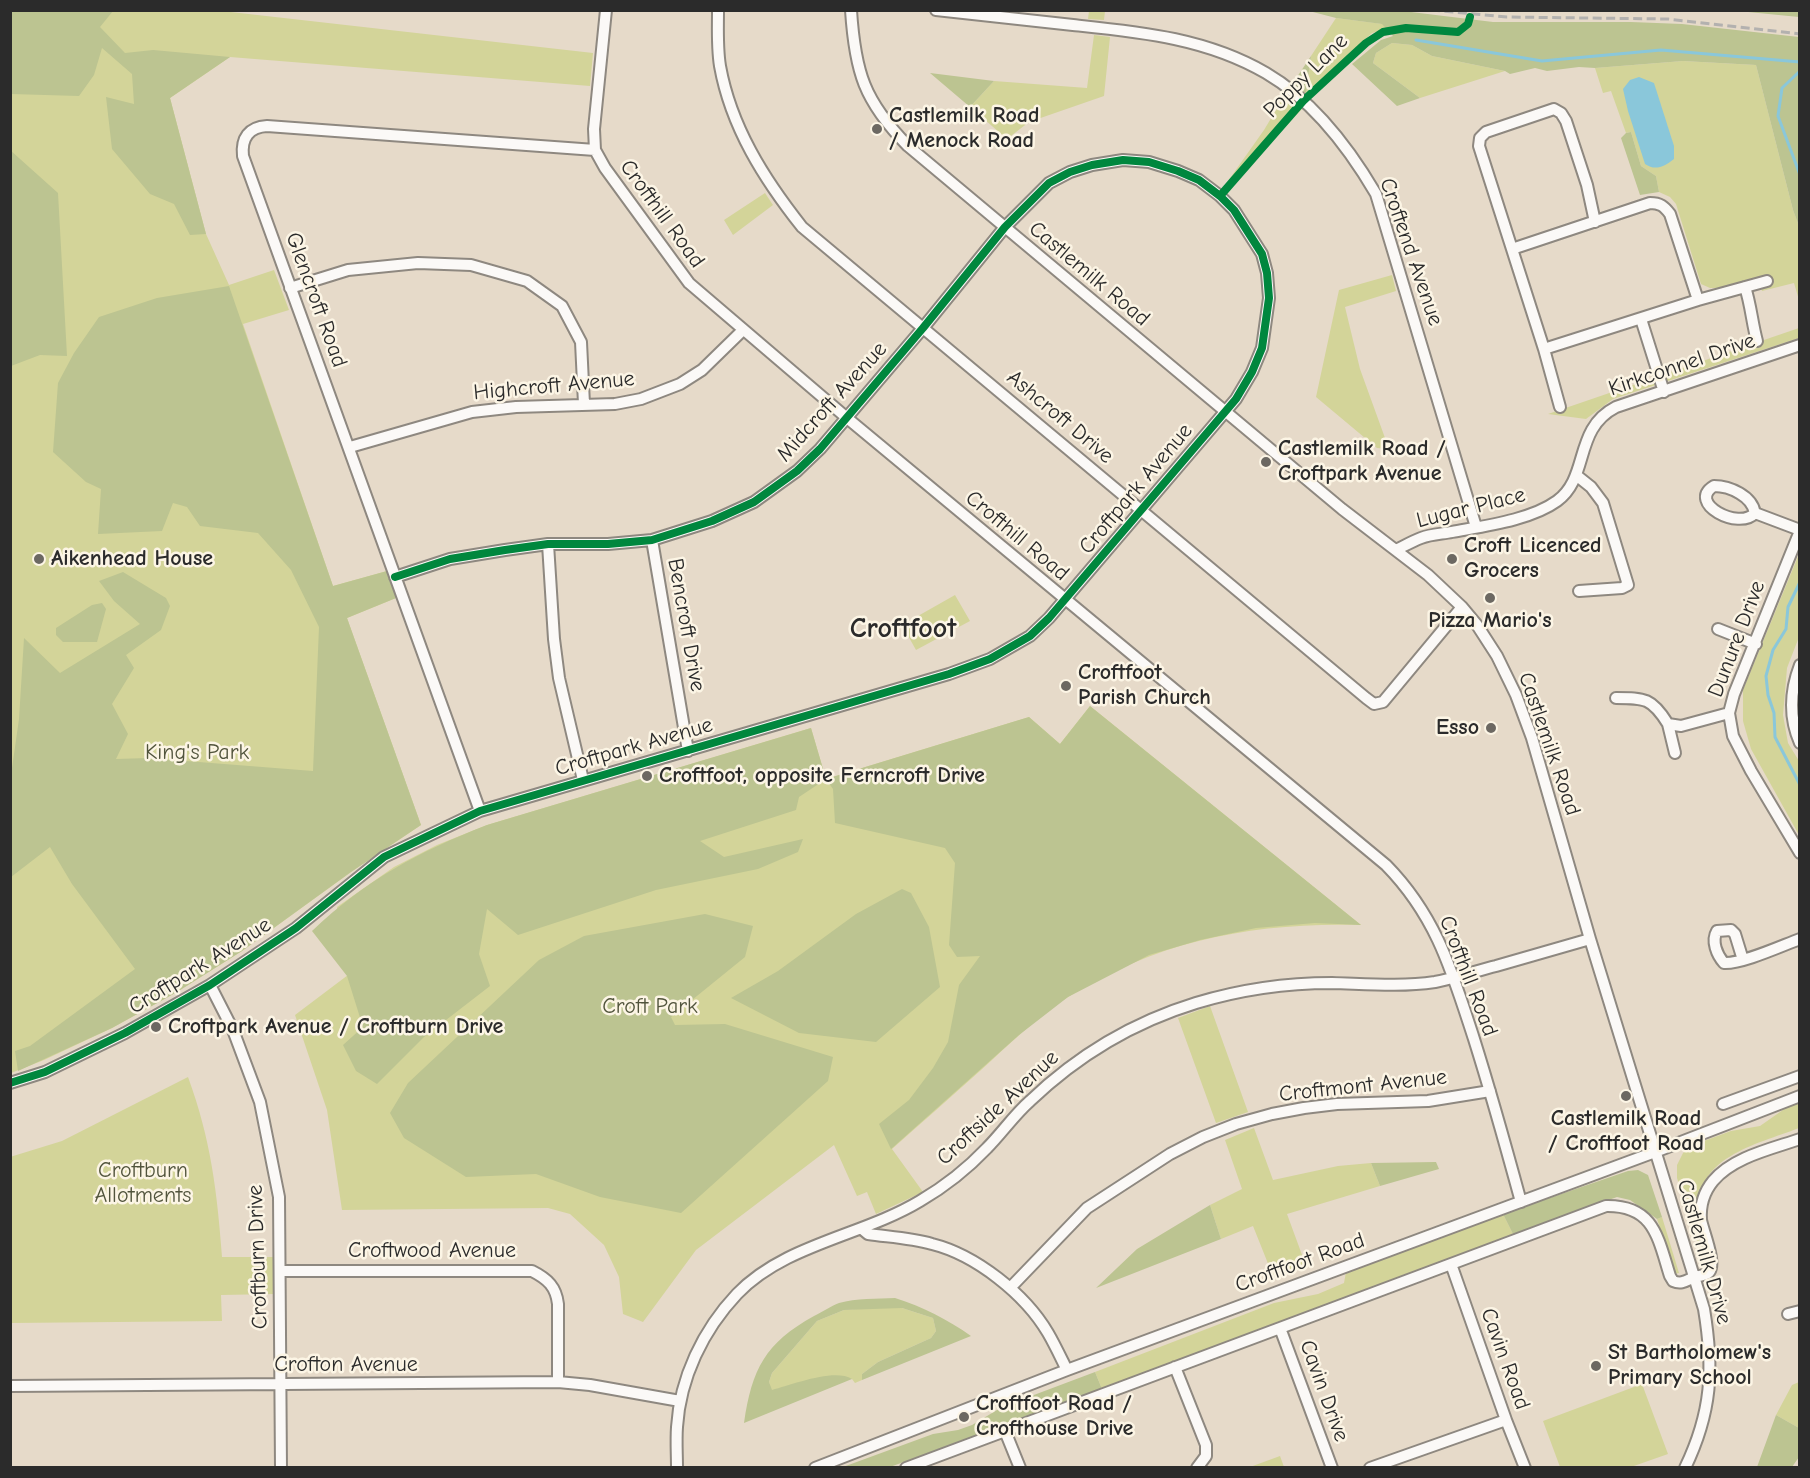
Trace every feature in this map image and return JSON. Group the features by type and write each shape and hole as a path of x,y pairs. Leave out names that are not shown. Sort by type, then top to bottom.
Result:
{"street":[{"name":"Crofthill Road","path":"606,10 594,129 595,150 605,168 689,283 847,418 1386,865 1401,880 1439,938 1454,978 1490,1090 1521,1202"},
{"name":"Ashcroft Drive","path":"718,10 720,65 734,118 773,191 802,226 1140,511 1374,704 1383,702 1462,607"},
{"name":"Castlemilk Road","path":"851,10 854,48 859,73 869,98 881,116 908,146 1342,509 1428,575 1478,625 1497,656 1516,695 1532,738 1655,1152"},
{"name":"Croftend Avenue","path":"936,10 1136,32 1189,41 1231,54 1259,69 1303,101 1334,132 1358,163 1376,194 1476,527"},
{"path":"1560,407 1544,349 1479,146 1480,138 1486,132 1554,109 1561,113 1566,121 1587,184 1595,222"},
{"name":"Glencroft Road","path":"480,811 350,447 290,288 243,156 242,146 246,135 258,126 595,150"},
{"name":"Croftpark Avenue","path":"10,1083 45,1072 115,1038 210,985 296,928 384,857 480,811 949,674 990,659 1030,636 1065,600 1225,411 1252,372 1262,348 1269,298 1267,273 1262,254 1245,225 1221,195 1199,180 1149,162 1123,160 1092,165 1070,172 1049,183 1005,226"},
{"path":"1512,249 1650,203 1659,203 1670,214 1698,300"},
{"name":"Midcroft Avenue","path":"395,577 450,559 548,544 608,544 652,540 712,521 754,502 797,471 847,418 1005,226"},
{"path":"290,288 348,270 418,263 471,265 527,281 562,306 581,342 584,404"},
{"path":"1544,349 1698,300 1767,281"},
{"path":"1744,287 1751,307 1750,318 1757,341"},
{"path":"1641,319 1664,392"},
{"name":"Highcroft Avenue","path":"350,447 472,412 516,407 615,404 641,399 680,384 702,369 743,330"},
{"name":"Kirkconnel Drive","path":"1576,475 1588,436 1599,418 1616,407 1800,345"},
{"name":"Lugar Place","path":"1396,550 1422,537 1476,527 1539,511 1551,505 1568,490 1576,475"},
{"path":"1576,475 1592,487 1603,503 1628,585 1622,588 1579,591"},
{"name":"Dunure Drive","path":"1755,513 1800,531 1734,694 1730,713 1733,736 1800,854"},
{"name":"Bencroft Drive","path":"652,540 688,751"},
{"path":"548,544 559,678 583,780"},
{"path":"1718,629 1756,644"},
{"path":"1800,665 1794,683 1800,743"},
{"path":"1616,698 1638,698 1652,702 1668,724 1675,753"},
{"path":"1668,724 1681,726 1730,713"},
{"name":"Croftside Avenue","path":"677,1467 676,1428 680,1401 691,1366 703,1339 739,1293 765,1271 790,1258 862,1229 921,1201 956,1176 985,1150 1028,1102 1053,1080 1109,1041 1152,1019 1192,1004 1250,990 1331,983 1392,986 1434,982 1590,939"},
{"path":"1743,960 1800,939"},
{"name":"Croftburn Drive","path":"210,985 233,1030 260,1102 279,1197 281,1467"},
{"path":"1723,1104 1800,1076"},
{"name":"Croftmont Avenue","path":"1010,1288 1087,1208 1170,1154 1203,1137 1236,1124 1304,1108 1337,1104 1428,1101 1490,1090"},
{"name":"Croftfoot Road","path":"815,1467 1067,1370 1800,1096"},
{"path":"906,1467 1606,1206 1620,1206 1645,1216 1657,1234 1673,1281 1685,1282 1708,1273 1712,1268 1701,1220 1701,1204 1712,1182 1735,1163 1800,1139"},
{"name":"Castlemilk Drive","path":"1655,1152 1704,1309 1709,1341 1711,1368 1703,1420 1685,1467"},
{"path":"862,1229 868,1233 934,1244 976,1262 1010,1288 1031,1309 1047,1331 1067,1370"},
{"name":"Cavin Road","path":"1451,1264 1506,1420 1526,1467"},
{"name":"Croftwood Avenue","path":"280,1271 532,1271 544,1277 556,1293 558,1382"},
{"path":"1788,1314 1800,1311"},
{"name":"Cavin Drive","path":"1280,1328 1332,1467"},
{"path":"1175,1367 1206,1445 1206,1456 1197,1467"},
{"name":"Crofton Avenue","path":"10,1386 558,1382 590,1385 680,1401"},
{"path":"1370,1467 1506,1420"},
{"path":"1005,1431 1020,1467"}],"green space":[{"path":"11,10 113,11 100,27 125,53 153,50 230,57 170,98 206,234 190,235 174,204 150,194 112,149 106,97 134,104 132,74 102,48 94,75 79,96 11,94"},
{"name":"King's Park","path":"11,11 222,11 593,53 590,86 230,57 170,98 206,234 229,285 274,270 289,310 243,324 333,586 387,571 396,598 347,618 421,825 351,872 242,951 177,992 112,1028 11,1073"},
{"path":"1089,11 1105,11 1104,20 1088,19"},
{"path":"1309,11 1403,11 1493,22 1682,24 1799,37 1799,226 1756,65 1683,61 1547,71 1535,68 1510,74 1432,56 1412,45 1392,43 1376,53 1373,63 1420,98 1397,106 1352,64 1381,40 1393,36 1382,24 1336,18"},
{"path":"1738,11 1799,11 1799,17"},
{"path":"1336,18 1383,24 1387,29 1372,33 1306,94 1311,56"},
{"path":"1094,35 1110,37 1104,96 1029,122 1007,139 970,107 994,81 1087,88"},
{"path":"1392,43 1412,45 1432,56 1505,71 1420,98 1373,63 1376,53"},
{"path":"1311,56 1306,94 1293,83"},
{"path":"1683,61 1756,65 1799,226 1799,300 1794,283 1762,291 1761,288 1710,288 1701,284 1676,204 1670,197 1659,192 1656,176 1641,166 1631,132 1626,133 1611,91 1603,93 1595,68"},
{"path":"930,73 994,81 970,107"},
{"path":"1285,95 1302,109 1226,190 1223,188 1264,130"},
{"path":"1631,132 1641,166 1656,176 1659,192 1640,195 1621,138"},
{"path":"10,150 58,193 67,356 40,355 11,366"},
{"path":"765,193 773,205 733,235 724,220"},
{"path":"1392,275 1396,291 1345,307 1360,369 1389,449 1377,448 1316,397 1339,290"},
{"path":"229,286 333,586 387,571 396,598 347,618 421,825 351,872 242,951 177,992 112,1028 18,1071 15,1051 30,1046 135,969 72,884 50,847 11,877 11,775 19,719 24,638 60,673 140,624 114,601 99,581 123,572 166,598 170,606 161,630 126,655 134,668 112,704 128,734 116,759 148,758 313,771 319,627 291,570 258,533 200,526 187,507 173,503 162,531 98,534 101,489 86,482 53,452 58,383 74,353 99,317 157,298"},
{"path":"1799,328 1799,338 1613,399 1586,419 1548,414"},
{"path":"1799,554 1799,637 1787,668 1783,715 1788,743 1799,761 1799,835 1751,749 1743,721 1743,690"},
{"path":"955,595 970,621 916,650 902,625"},
{"path":"102,603 106,609 97,642 63,642 56,635 56,628 92,605"},
{"name":"Croft Park","path":"1090,706 1361,925 1284,927 1209,938 1137,961 1102,977 1068,997 1034,1022 892,1149 923,1192 876,1214 867,1192 857,1196 834,1145 696,1250 643,1322 623,1314 619,1277 604,1245 570,1214 548,1208 342,1210 327,1110 295,1015 348,975 337,907 394,867 437,845 487,825 811,728 826,779 1029,717 1060,744"},
{"path":"1090,706 1361,925 1315,923 1256,928 1200,940 1149,955 1068,997 1019,1035 891,1149 879,1124 909,1100 933,1068 948,1042 959,985 980,956 957,957 949,945 955,863 945,848 835,823 833,789 826,779 1029,717 1060,744"},
{"path":"811,728 826,779 799,797 796,810 700,841 724,857 803,839 798,852 758,869 656,890 518,935 487,909 479,954 490,986 424,1037 377,1084 356,1071 343,1045 363,1027 347,976 312,931 373,882 438,846 487,825"},
{"path":"902,889 911,893 929,927 940,987 876,1042 799,1033 731,998 778,971 856,914"},
{"path":"705,914 753,926 745,957 671,1017 675,1025 725,1024 833,1057 828,1081 681,1213 600,1197 536,1174 466,1177 404,1138 390,1113 408,1083 539,960 584,936"},
{"path":"1210,1006 1248,1112 1216,1123 1178,1018"},
{"name":"Croftburn Allotments","path":"188,1077 208,1144 218,1210 222,1257 275,1257 275,1294 221,1295 222,1321 11,1323 10,1157 62,1141"},
{"path":"1799,1102 1799,1128 1730,1156 1705,1180 1699,1197 1698,1217 1707,1258 1704,1261 1677,1178 1677,1165 1683,1153 1693,1145 1731,1131 1760,1126 1790,1105"},
{"path":"1254,1128 1273,1180 1338,1166 1371,1163 1380,1186 1287,1214 1305,1263 1273,1276 1253,1226 1221,1239 1210,1205 1242,1189 1225,1140"},
{"path":"1436,1162 1439,1169 1380,1186 1371,1163"},
{"path":"1638,1170 1648,1175 1662,1217 1657,1219 1630,1200 1617,1197 1513,1234 1503,1214 1628,1171"},
{"path":"1210,1205 1221,1239 1096,1288 1137,1249"},
{"path":"1503,1214 1513,1234 1102,1389 1095,1372 1274,1303 1318,1294 1344,1283 1346,1272"},
{"path":"1662,1217 1679,1273 1675,1274 1657,1219"},
{"path":"895,1298 934,1314 971,1336 862,1380 862,1374 878,1362 931,1338 936,1331 933,1318 902,1308 844,1310 817,1321 772,1373 769,1382 772,1390 824,1376 835,1375 852,1379 744,1423 751,1387 764,1359 772,1347 797,1326 846,1301"},
{"path":"902,1308 933,1318 936,1331 931,1338 878,1362 862,1374 862,1380 855,1383 852,1379 801,1382 771,1391 769,1382 772,1373 817,1321 844,1310"},
{"path":"1095,1372 1102,1389 890,1467 843,1467 933,1434 972,1425 1002,1407"},
{"path":"1799,1382 1799,1428 1776,1415 1792,1385"},
{"path":"1642,1384 1668,1454 1631,1467 1560,1467 1543,1421"},
{"path":"1776,1415 1799,1428 1799,1457 1792,1467 1757,1467"},
{"path":"1280,1456 1284,1467 1250,1467"}],"water":[{"path":"1639,77 1654,83 1674,146 1674,159 1660,167 1645,164 1628,111 1623,89 1630,80"}],"waterway":[{"path":"1416,40 1542,61 1661,50 1800,62"},
{"path":"1800,71 1782,88 1778,116 1800,175"},
{"path":"1800,582 1788,607 1786,629 1773,650 1766,676 1768,695 1774,713 1775,737 1800,785"}],"railway":[{"path":"1431,10 1507,17 1668,19 1800,34"}],"cycle path":[{"name":"Poppy Lane","path":"1220,196 1303,101 1366,43 1383,32 1406,28 1458,32 1468,24 1470,17"},
{"path":"10,1083 45,1072 125,1033 210,985 296,928 384,857 480,811 949,674 990,659 1030,636 1049,618 1236,399 1252,372 1262,348 1269,298 1267,273 1262,254 1234,210 1220,196 1199,180 1178,171 1149,162 1123,160 1092,165 1070,172 1049,183 1005,227 820,449 797,471 754,502 712,521 652,540 608,544 548,544 505,550 450,559 395,577"}],"place":[{"name":"Castlemilk Road / Menock Road","path":"877,129"},
{"name":"Castlemilk Road / Croftpark Avenue","path":"1266,462"},
{"name":"Aikenhead House","path":"39,559"},
{"name":"Croft Licenced Grocers","path":"1452,559"},
{"name":"Pizza Mario's","path":"1490,598"},
{"name":"Croftfoot Parish Church","path":"1066,686"},
{"name":"Esso","path":"1491,728"},
{"name":"Croftfoot, opposite Ferncroft Drive","path":"647,776"},
{"name":"Croftpark Avenue / Croftburn Drive","path":"156,1027"},
{"name":"Castlemilk Road / Croftfoot Road","path":"1626,1096"},
{"name":"St Bartholomew's Primary School","path":"1596,1366"},
{"name":"Croftfoot Road / Crofthouse Drive","path":"964,1417"}],"district":[{"name":"Croftfoot","path":"903,629"}]}
